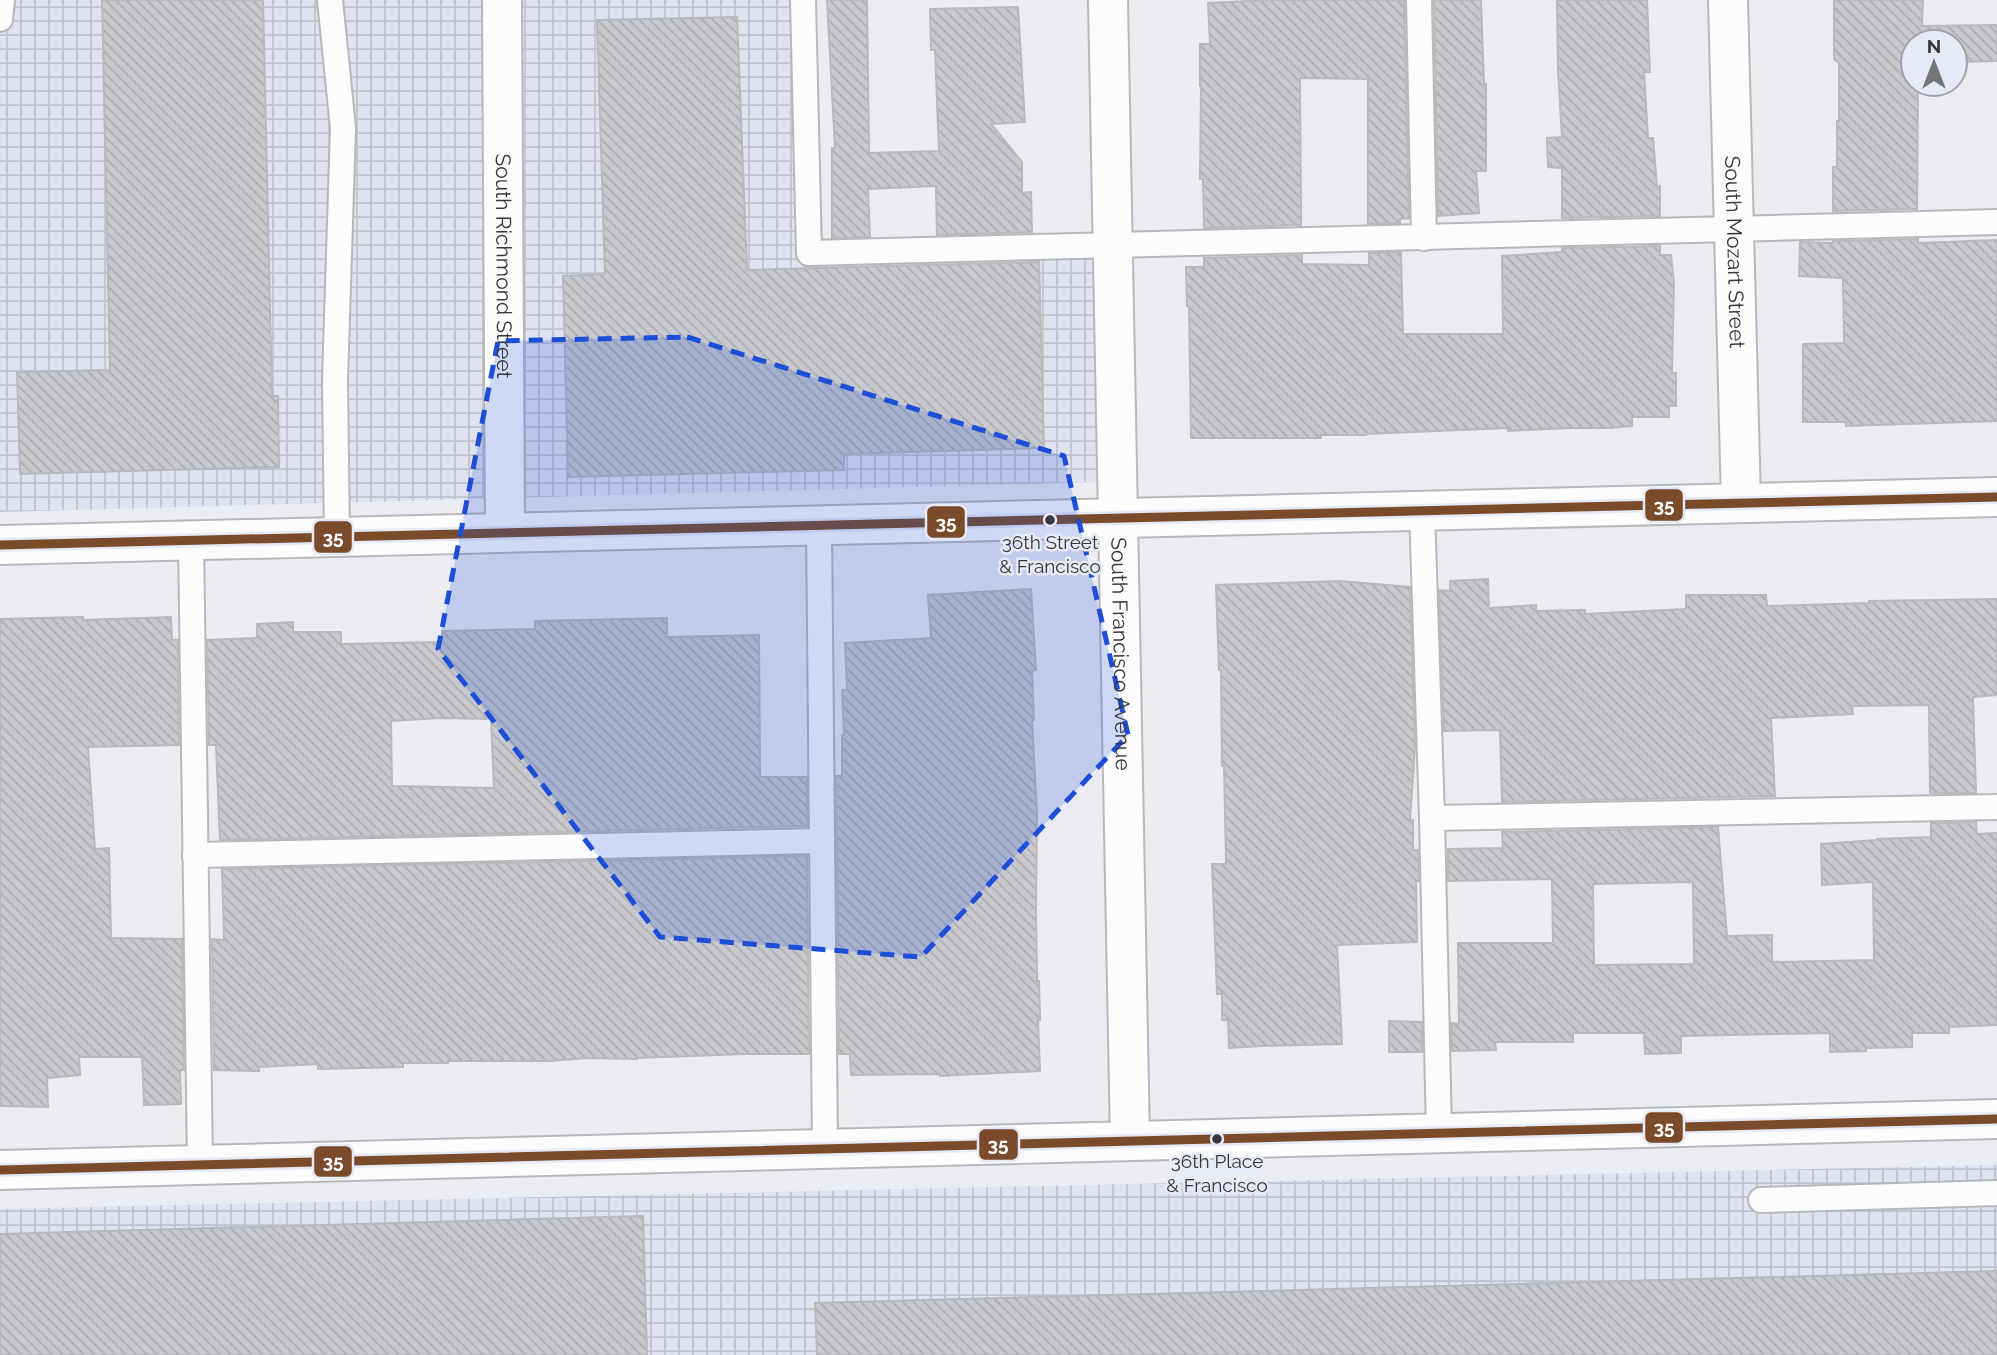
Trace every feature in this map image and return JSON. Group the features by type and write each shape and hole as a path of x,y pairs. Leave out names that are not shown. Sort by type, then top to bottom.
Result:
{"street":[{"name":"South Richmond Street","path":"502,0 505,532"},
{"name":"South Francisco Avenue","path":"1108,0 1130,1141"},
{"name":"South Mozart Street","path":"1728,0 1741,502"},
{"path":"0,545 1997,496"},
{"path":"0,1170 1997,1119"}],"lane":[{"path":"0,19 2,0"},
{"path":"330,0 343,128 334,380 337,536"},
{"path":"803,0 809,253 1997,222"},
{"path":"1419,0 1424,238"},
{"path":"1422,510 1439,1133"},
{"path":"819,524 824,1149"},
{"path":"191,540 201,1165"},
{"path":"1432,818 1997,807"},
{"path":"195,855 821,842"},
{"path":"1761,1200 1997,1193"}],"highlighted area":[{"path":"687,337 1064,456 1128,735 921,957 660,937 438,649 498,341"}],"shaded area":[{"path":"0,0 803,0 809,253 1092,247 1097,482 0,512"},
{"path":"1997,1165 1997,1355 0,1355 0,1209"}],"building":[{"path":"102,0 263,0 272,396 278,396 279,467 20,474 17,372 110,370"},
{"path":"827,0 867,0 869,153 939,151 935,50 931,50 930,9 1018,7 1025,122 991,124 1022,162 1022,193 1031,192 1032,232 937,235 936,186 868,189 870,237 832,238 832,148 835,148"},
{"path":"1404,0 1409,218 1400,219 1400,223 1368,224 1368,79 1300,78 1301,225 1204,228 1203,179 1200,179 1200,44 1210,44 1208,3"},
{"path":"1434,0 1481,0 1486,84 1486,171 1476,171 1479,213 1438,216"},
{"path":"1557,0 1647,0 1650,72 1644,72 1648,138 1653,138 1657,187 1660,186 1660,216 1562,218 1562,168 1548,167 1547,138 1562,137"},
{"path":"1834,0 1923,0 1922,26 1997,25 1997,61 1969,62 1969,28 1899,28 1899,98 1918,98 1917,209 1833,211 1833,167 1837,167 1839,121 1839,63 1834,59"},
{"path":"737,17 747,270 1039,262 1044,448 844,454 844,470 568,477 563,276 605,274 597,20"},
{"path":"1918,239 1918,243 1997,240 1997,421 1846,426 1846,422 1803,422 1803,344 1844,343 1843,278 1799,276 1800,242"},
{"path":"1660,246 1660,255 1671,255 1674,283 1672,373 1676,373 1676,406 1669,406 1669,417 1632,417 1632,426 1610,428 1508,431 1508,428 1321,435 1321,438 1191,438 1186,267 1204,267 1204,258 1302,255 1302,264 1369,265 1369,253 1401,252 1403,334 1503,334 1502,256 1562,252 1562,248"},
{"path":"1488,579 1489,608 1536,605 1536,611 1585,610 1585,614 1686,609 1686,595 1766,595 1767,606 1997,599 1997,695 1973,697 1976,793 1930,793 1929,705 1852,706 1853,714 1771,718 1775,796 1502,802 1500,730 1444,731 1439,590 1450,591 1450,581"},
{"path":"1340,581 1410,587 1415,746 1410,820 1413,820 1413,850 1418,850 1417,942 1337,945 1342,1044 1229,1048 1228,1020 1222,1020 1222,994 1217,994 1212,864 1226,864 1216,585"},
{"path":"1031,589 1036,670 1032,671 1032,721 1037,813 1036,910 1040,1071 940,1076 851,1075 850,1054 839,1054 836,776 842,776 842,690 847,690 845,643 931,638 928,595"},
{"path":"83,617 83,620 171,617 172,640 178,640 179,745 88,747 95,849 109,848 111,938 182,939 184,1070 180,1070 181,1104 144,1105 142,1057 79,1057 80,1075 47,1078 48,1107 0,1106 0,619"},
{"path":"667,618 667,637 759,635 760,777 807,777 807,826 220,840 216,745 209,745 207,640 257,638 257,624 293,622 293,632 341,632 341,644 442,642 442,631 535,629 535,621","holes":["491,719 494,788 392,786 391,721"]},
{"path":"1976,822 1977,834 1997,833 1997,1025 1949,1027 1949,1033 1912,1033 1912,1047 1866,1048 1866,1051 1830,1052 1830,1033 1681,1036 1681,1053 1645,1054 1644,1033 1573,1033 1573,1042 1495,1042 1496,1050 1452,1051 1451,1023 1459,1024 1458,943 1553,943 1552,879 1448,881 1448,849 1503,848 1502,832 1718,827 1727,936 1772,935 1772,962 1874,960 1873,882 1822,885 1821,844 1931,837 1931,823","holes":["1693,882 1694,964 1594,965 1593,884"]},
{"path":"807,856 809,1054 448,1061 403,1063 403,1067 318,1069 318,1064 259,1067 259,1071 214,1070 212,939 224,940 222,869"},
{"path":"1389,1021 1422,1022 1422,1052 1389,1052"},
{"path":"643,1216 647,1355 0,1355 0,1234"},
{"path":"1997,1271 1997,1355 817,1355 815,1303"}],"transit line":[{"name":"35","path":"0,545 1997,497"},
{"name":"35","path":"0,1170 1997,1119"}],"place":[{"name":"36th Street & Francisco","path":"1050,520"},
{"name":"36th Place & Francisco","path":"1217,1139"}]}
